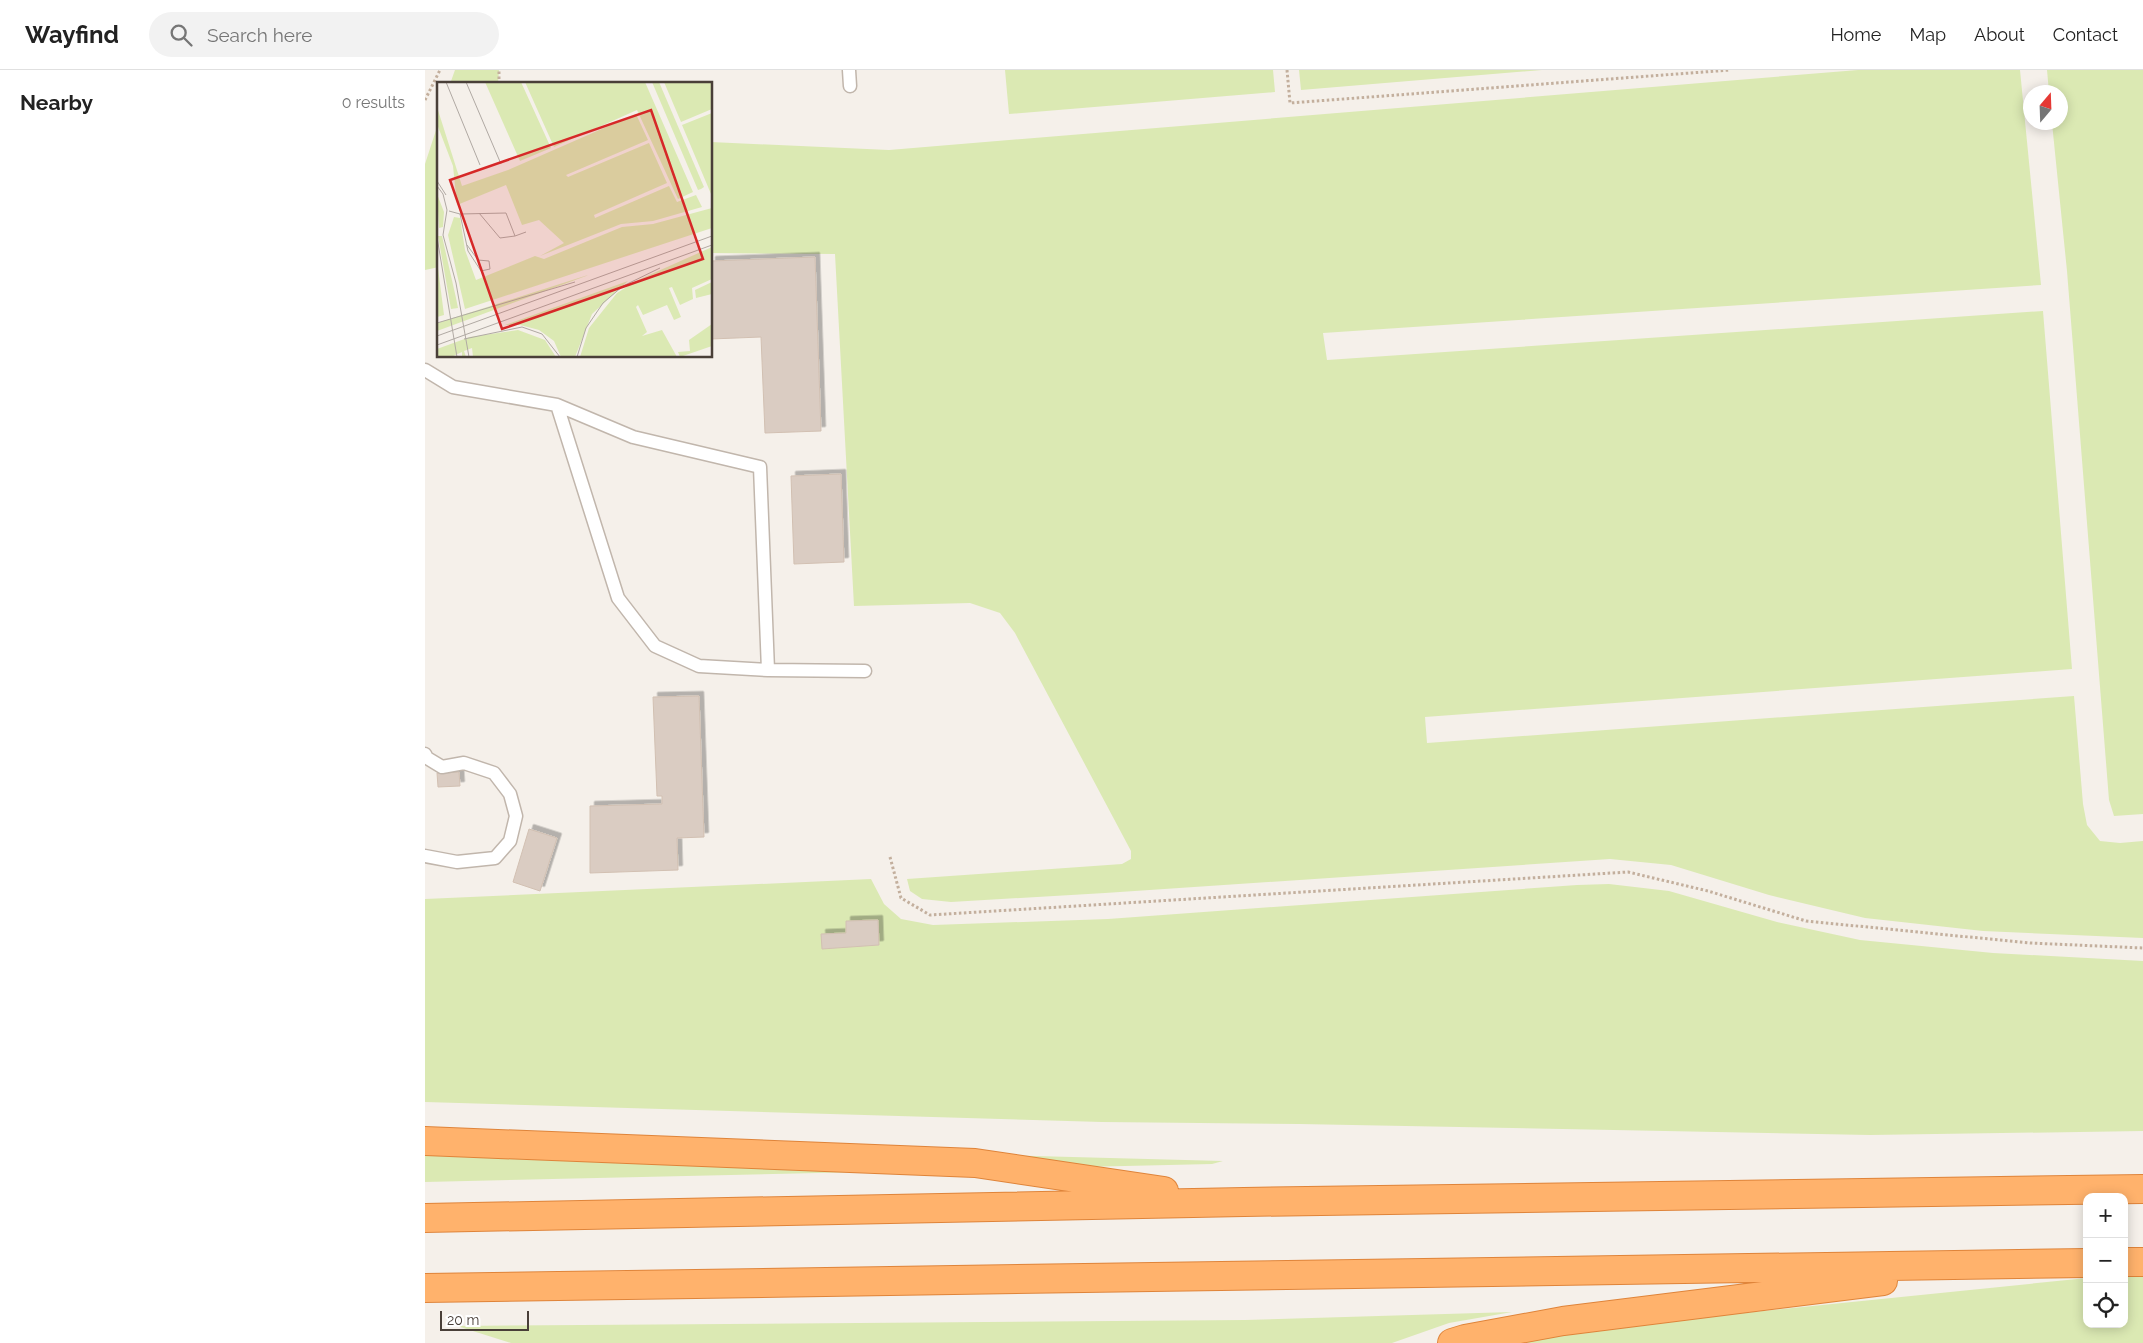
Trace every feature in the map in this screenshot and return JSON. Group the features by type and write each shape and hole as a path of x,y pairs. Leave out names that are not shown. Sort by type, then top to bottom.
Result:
{"highway":[{"path":"425,1141 975,1163 1244,1202"},
{"path":"425,1218 1244,1202 2143,1189"},
{"path":"2128,1262 2143,1262"},
{"path":"425,1288 2083,1263"},
{"path":"1451,1343 1563,1321 2013,1264"}],"lane":[{"path":"849,70 850,86"},
{"path":"425,370 453,387 557,405 633,437 760,467 768,670"},
{"path":"557,405 618,598 655,646 699,666 768,670 865,671"},
{"path":"425,754 427,758 442,767 464,763 494,772 509,794 516,816 510,841 495,858 457,862 425,856"}],"path":[{"path":"425,100 440,70"},
{"path":"1287,70 1290,103 1729,70"},
{"path":"890,856 901,898 930,915 1628,872 1708,891 1806,920 2030,943 2143,948"}],"green space":[{"path":"455,70 499,70 498,82 451,82"},
{"path":"1005,70 1273,70 1275,92 1009,114"},
{"path":"1299,70 1542,70 1301,90"},
{"path":"1858,70 2020,70 2023,130 2026,130 2041,285 1323,333 1327,360 2043,311 2072,669 1425,717 1427,743 2074,696 2083,804 2087,825 2100,841 2120,843 2143,841 2143,938 1983,931 1865,918 1769,895 1671,865 1610,859 951,902 922,899 910,891 907,879 1122,864 1131,859 1131,851 1015,633 1000,613 970,603 854,606 835,254 713,253 713,142 889,150"},
{"path":"2047,70 2143,70 2143,814 2114,816 2109,800 2067,271 2053,130 2068,130 2068,85 2048,85"},
{"path":"437,127 437,267 425,270 425,164"},
{"path":"871,879 884,904 901,919 933,925 1108,919 1609,884 1669,891 1777,922 1860,940 1993,953 2143,961 2143,1131 1870,1135 1102,1122 425,1102 425,899"},
{"path":"425,1140 1223,1161 1212,1164 425,1182"},
{"path":"2128,1277 2143,1277 2143,1343 1504,1343 1522,1338 1684,1319 2083,1278 2083,1328 2128,1328"},
{"path":"1512,1312 1449,1323 1392,1343 511,1343 457,1326 1245,1320"}],"building":[{"path":"815,257 821,431 765,433 761,337 713,339 713,261"},
{"path":"841,474 844,562 794,564 791,476"},
{"path":"699,696 704,837 677,838 678,870 590,873 590,806 662,804 662,796 657,796 653,697"},
{"path":"459,772 460,786 438,787 437,773"},
{"path":"529,829 557,838 540,891 513,882"},
{"path":"878,920 879,945 822,949 821,934 846,933 846,921"}]}
